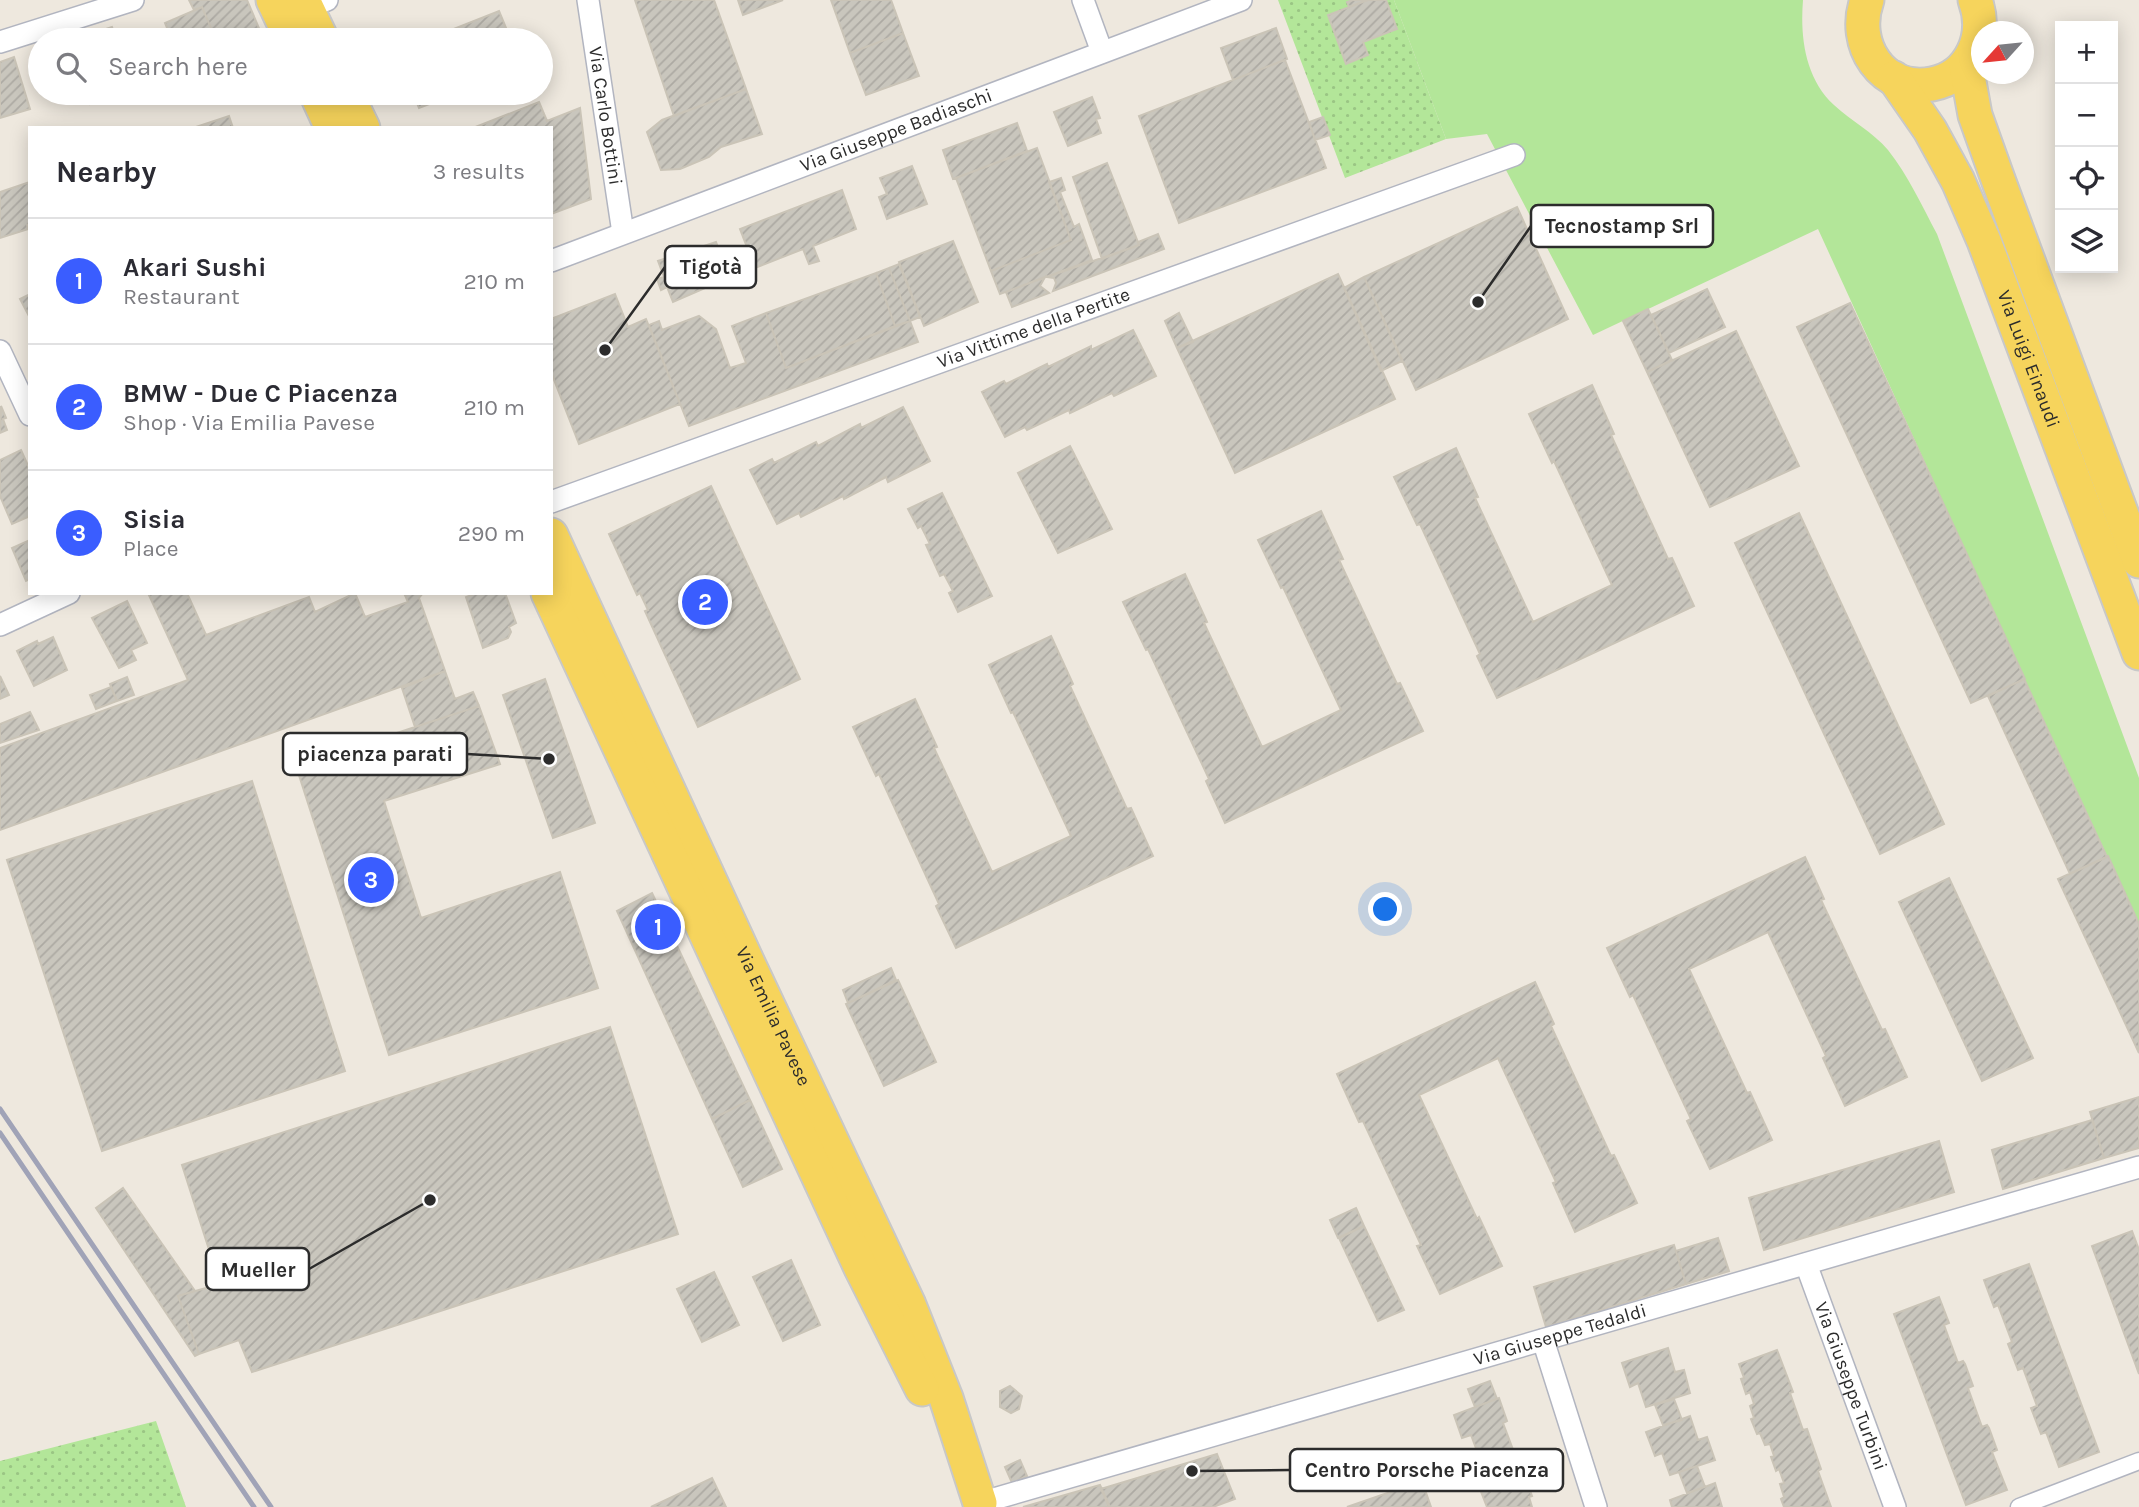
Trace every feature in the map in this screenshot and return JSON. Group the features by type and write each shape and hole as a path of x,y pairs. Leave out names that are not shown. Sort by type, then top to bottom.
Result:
{"main road":[{"path":"273,0 286,28"},
{"name":"Via Luigi Einaudi","path":"1867,0 1862,19 1862,37 1879,67 1894,78 1930,130 1958,181 1984,241 2139,653"},
{"path":"312,3 319,28"},
{"path":"1894,78 1912,84 1932,84 1950,77 1966,65 1975,52 1980,37 1983,7"},
{"name":"Via Luigi Einaudi","path":"1966,65 1974,109 1999,183 2139,561"},
{"path":"321,105 331,126"},
{"path":"352,105 362,126"},
{"name":"Via Emilia Pavese","path":"553,539 909,1305 946,1398 981,1505"},
{"name":"Via Emilia Pavese","path":"549,595 861,1268 981,1505"}],"street":[{"path":"44,28 133,0"},
{"name":"Via Carlo Bottini","path":"588,0 624,233"},
{"path":"1083,0 1102,52"},
{"name":"Via Giuseppe Badiaschi","path":"553,260 1241,0"},
{"path":"0,42 28,33"},
{"name":"Via Vittime della Pertite","path":"553,501 1514,155"},
{"path":"0,351 28,411"},
{"path":"0,625 65,595"},
{"name":"Via Giuseppe Tedaldi","path":"981,1505 2139,1167"},
{"name":"Via Giuseppe Turbini","path":"1806,1264 1895,1507"},
{"path":"1543,1340 1596,1507"},
{"path":"2019,1507 2139,1461"}],"green space":[{"path":"1278,0 1394,0 1446,139 1345,178"},
{"path":"1394,0 1803,0 1802,28 1806,56 1816,82 1834,105 1888,150 1908,180 1937,234 2139,778 2139,924 1818,229 1593,335 1487,134 1446,139"},
{"path":"156,1421 186,1507 0,1507 0,1461"}],"building":[{"path":"189,0 247,0 259,28 211,28 202,7 194,10"},
{"path":"635,0 714,0 746,89 674,116"},
{"path":"738,0 783,0 743,15"},
{"path":"831,0 891,0 903,33 850,53"},
{"path":"1368,0 1349,7 1347,2"},
{"path":"1368,0 1386,0 1397,29 1363,42 1368,55 1346,64 1328,15"},
{"path":"202,7 211,28 167,28 165,23"},
{"path":"499,11 506,28 456,28"},
{"path":"1276,28 1287,59 1233,80 1221,48"},
{"path":"903,33 919,76 866,95 850,53"},
{"path":"14,57 30,109 0,118 0,62"},
{"path":"1285,60 1326,168 1179,223 1139,116"},
{"path":"746,89 762,134 721,147 709,157 680,169 661,170 647,132 662,120"},
{"path":"1092,97 1100,118 1096,119 1101,133 1068,146 1054,112"},
{"path":"531,105 540,105 547,121 580,108 591,199 553,213 553,126 478,126"},
{"path":"229,116 232,126 199,126"},
{"path":"1323,117 1330,135 1315,140 1309,122"},
{"path":"1017,123 1027,151 953,179 943,150"},
{"path":"1037,148 1071,240 991,271 956,178"},
{"path":"1107,163 1139,245 1102,259 1073,177"},
{"path":"912,166 927,204 887,219 879,197 887,194 880,178"},
{"path":"1061,178 1065,190 1060,192 1074,227 1079,224 1092,260 1000,294 991,271 1071,240 1049,182"},
{"path":"28,183 28,229 0,238 0,192"},
{"path":"842,190 856,229 813,246 819,261 809,264 803,249 755,268 740,229"},
{"path":"1517,207 1568,319 1416,390 1364,277"},
{"path":"1158,234 1164,249 1053,291 1056,283 1054,278 1047,277 1139,245 1138,242"},
{"path":"953,241 978,302 924,326 899,262"},
{"path":"716,242 725,265 720,267 724,277 673,302 667,287 661,290 657,279 664,277 658,261"},
{"path":"899,264 920,317 910,321 889,268"},
{"path":"889,268 910,321 895,326 876,273"},
{"path":"876,273 895,326 786,368 766,313"},
{"path":"1338,274 1395,399 1235,473 1177,348"},
{"path":"1045,277 1040,286 1049,293 1012,307 1006,292"},
{"path":"1364,277 1402,361 1381,371 1344,288"},
{"path":"1707,289 1725,327 1669,353 1651,315"},
{"path":"615,294 628,327 646,319 680,404 579,444 553,377 553,318"},
{"path":"28,295 28,314 20,299"},
{"path":"1850,303 2025,679 1971,703 1797,327"},
{"path":"1648,309 1672,360 1647,372 1623,321"},
{"path":"766,313 786,368 910,321 918,342 689,426 649,325 659,321 662,330 699,316 716,329 730,368 746,363 732,326"},
{"path":"1179,313 1193,342 1177,348 1165,321"},
{"path":"1133,330 1156,376 1114,396 1112,393 1070,413 1069,410 1027,430 1025,427 1005,437 982,392 1004,381 1006,384 1047,364 1048,367 1091,346 1091,350"},
{"path":"1736,331 1799,466 1710,507 1647,372"},
{"path":"1592,385 1614,434 1611,435 1668,559 1672,558 1694,606 1497,698 1477,656 1480,654 1420,524 1417,525 1394,477 1456,448 1478,497 1475,498 1533,622 1612,585 1529,414"},
{"path":"1,406 7,430 0,433"},
{"path":"903,407 930,461 888,482 886,477 844,499 843,496 801,517 799,513 777,524 750,470 772,459 774,463 816,442 818,446 860,424 861,428"},
{"path":"1070,446 1112,529 1058,553 1018,473"},
{"path":"21,450 28,466 28,517 12,524 0,496 0,460"},
{"path":"711,486 800,679 698,727 645,611 648,610 640,593 637,595 609,534"},
{"path":"942,493 992,596 958,612 949,593 953,591 944,574 940,576 926,545 930,544 908,509"},
{"path":"1321,511 1343,559 1339,560 1397,684 1400,683 1423,731 1225,823 1206,781 1209,779 1123,602 1185,574 1207,622 1204,623 1262,747 1341,710 1258,540"},
{"path":"1799,513 1944,824 1880,854 1735,543"},
{"path":"28,541 26,581 12,548"},
{"path":"149,595 188,595 206,635 309,597 315,612 356,595 365,617 408,602 405,595 421,595 419,598 445,671 0,830 0,748 188,680"},
{"path":"506,595 516,623 509,627 511,632 508,638 483,648 466,597"},
{"path":"127,601 147,643 131,650 136,660 119,668 92,618"},
{"path":"1051,636 1073,684 1070,686 1127,809 1131,808 1153,856 956,948 936,906 939,904 879,774 876,776 853,727 915,699 937,747 934,748 992,872 1071,836 989,665"},
{"path":"53,637 67,670 34,686 17,651"},
{"path":"445,671 455,699 473,692 479,706 415,727 402,688"},
{"path":"0,676 9,695 0,699"},
{"path":"127,677 134,695 117,701 110,684"},
{"path":"545,679 595,823 553,838 503,695"},
{"path":"2024,679 2107,857 2070,874 1988,696"},
{"path":"111,687 117,701 96,709 90,695"},
{"path":"479,706 500,764 384,801 421,918 560,872 598,988 389,1055 296,766"},
{"path":"30,712 39,730 0,743 0,724"},
{"path":"252,781 345,1071 102,1151 7,860"},
{"path":"2108,856 2139,924 2139,1053 2058,879"},
{"path":"1805,857 1824,899 1821,900 1907,1077 1845,1106 1823,1058 1826,1056 1768,932 1689,969 1772,1140 1710,1169 1687,1121 1691,1119 1633,995 1630,997 1607,948"},
{"path":"1949,878 2033,1058 1982,1081 1899,902"},
{"path":"652,893 750,1100 712,1119 617,911"},
{"path":"891,968 896,980 848,1003 843,990"},
{"path":"898,980 936,1062 884,1086 846,1004"},
{"path":"1535,982 1554,1024 1551,1026 1611,1156 1614,1155 1637,1203 1575,1232 1553,1183 1556,1182 1498,1058 1419,1095 1502,1266 1440,1294 1417,1246 1421,1245 1363,1121 1359,1122 1337,1074"},
{"path":"610,1027 678,1234 252,1372 239,1340 199,1354 178,1296 220,1284 182,1165"},
{"path":"2139,1097 2139,1148 2104,1158 2090,1112"},
{"path":"750,1100 782,1169 743,1187 712,1119"},
{"path":"2092,1120 2104,1158 2003,1189 1992,1150"},
{"path":"1939,1141 1954,1192 1764,1250 1749,1198"},
{"path":"123,1188 195,1291 178,1296 199,1354 195,1356 96,1208"},
{"path":"1356,1208 1364,1226 1338,1238 1330,1220"},
{"path":"1364,1226 1404,1310 1378,1321 1339,1238"},
{"path":"2132,1231 2139,1250 2139,1374 2092,1246"},
{"path":"1718,1238 1729,1271 1686,1284 1676,1251"},
{"path":"1674,1245 1686,1284 1546,1327 1534,1287"},
{"path":"791,1260 820,1325 783,1341 753,1277"},
{"path":"2029,1264 2099,1452 2059,1467 2046,1432 2041,1434 2031,1408 2037,1406 2023,1368 2018,1370 2008,1344 2012,1342 1998,1305 1994,1307 1984,1280"},
{"path":"714,1272 739,1325 702,1342 677,1289"},
{"path":"1939,1297 1949,1323 1944,1325 1958,1363 1963,1361 1965,1364 1973,1386 1968,1388 1982,1427 1987,1425 1989,1428 1997,1450 1992,1452 2007,1490 1966,1505 1894,1314"},
{"path":"1668,1348 1675,1372 1684,1370 1690,1393 1646,1407 1638,1383 1630,1387 1622,1363"},
{"path":"1777,1350 1793,1392 1790,1393 1803,1430 1807,1429 1821,1469 1818,1471 1831,1507 1784,1507 1780,1484 1784,1483 1779,1469 1776,1471 1770,1444 1765,1445 1751,1419 1754,1418 1750,1406 1754,1404 1750,1392 1746,1394 1739,1364"},
{"path":"1490,1381 1497,1399 1475,1407 1468,1389"},
{"path":"1010,1386 1022,1396 1019,1409 1011,1413 1000,1407 1000,1391"},
{"path":"1499,1398 1507,1421 1503,1423 1515,1455 1483,1467 1471,1435 1462,1438 1454,1415"},
{"path":"1674,1399 1682,1420 1663,1425 1655,1405"},
{"path":"1690,1416 1698,1440 1707,1437 1715,1460 1670,1475 1662,1453 1655,1456 1646,1432"},
{"path":"1217,1454 1235,1499 1213,1507 1109,1507 1101,1489"},
{"path":"1020,1460 1027,1476 1012,1483 1005,1467"},
{"path":"1697,1466 1705,1487 1687,1493 1679,1472"},
{"path":"1524,1473 1532,1496 1529,1497 1532,1507 1487,1507 1480,1489"},
{"path":"712,1478 726,1507 651,1507"},
{"path":"1422,1481 1431,1507 1347,1507"},
{"path":"1715,1483 1722,1507 1672,1507 1670,1500"},
{"path":"1100,1485 1110,1507 1023,1507"}],"railway":[{"path":"0,1109 271,1507"},
{"path":"0,1133 254,1507"}],"place":[{"name":"Tecnostamp Srl","path":"1478,302"},
{"name":"Tigotà","path":"605,350"},
{"name":"BMW - Due C Piacenza","path":"705,602"},
{"name":"piacenza parati","path":"549,759"},
{"name":"Sisia","path":"371,880"},
{"name":"Akari Sushi","path":"658,927"},
{"name":"Mueller","path":"430,1200"},
{"name":"Centro Porsche Piacenza","path":"1192,1471"}]}
